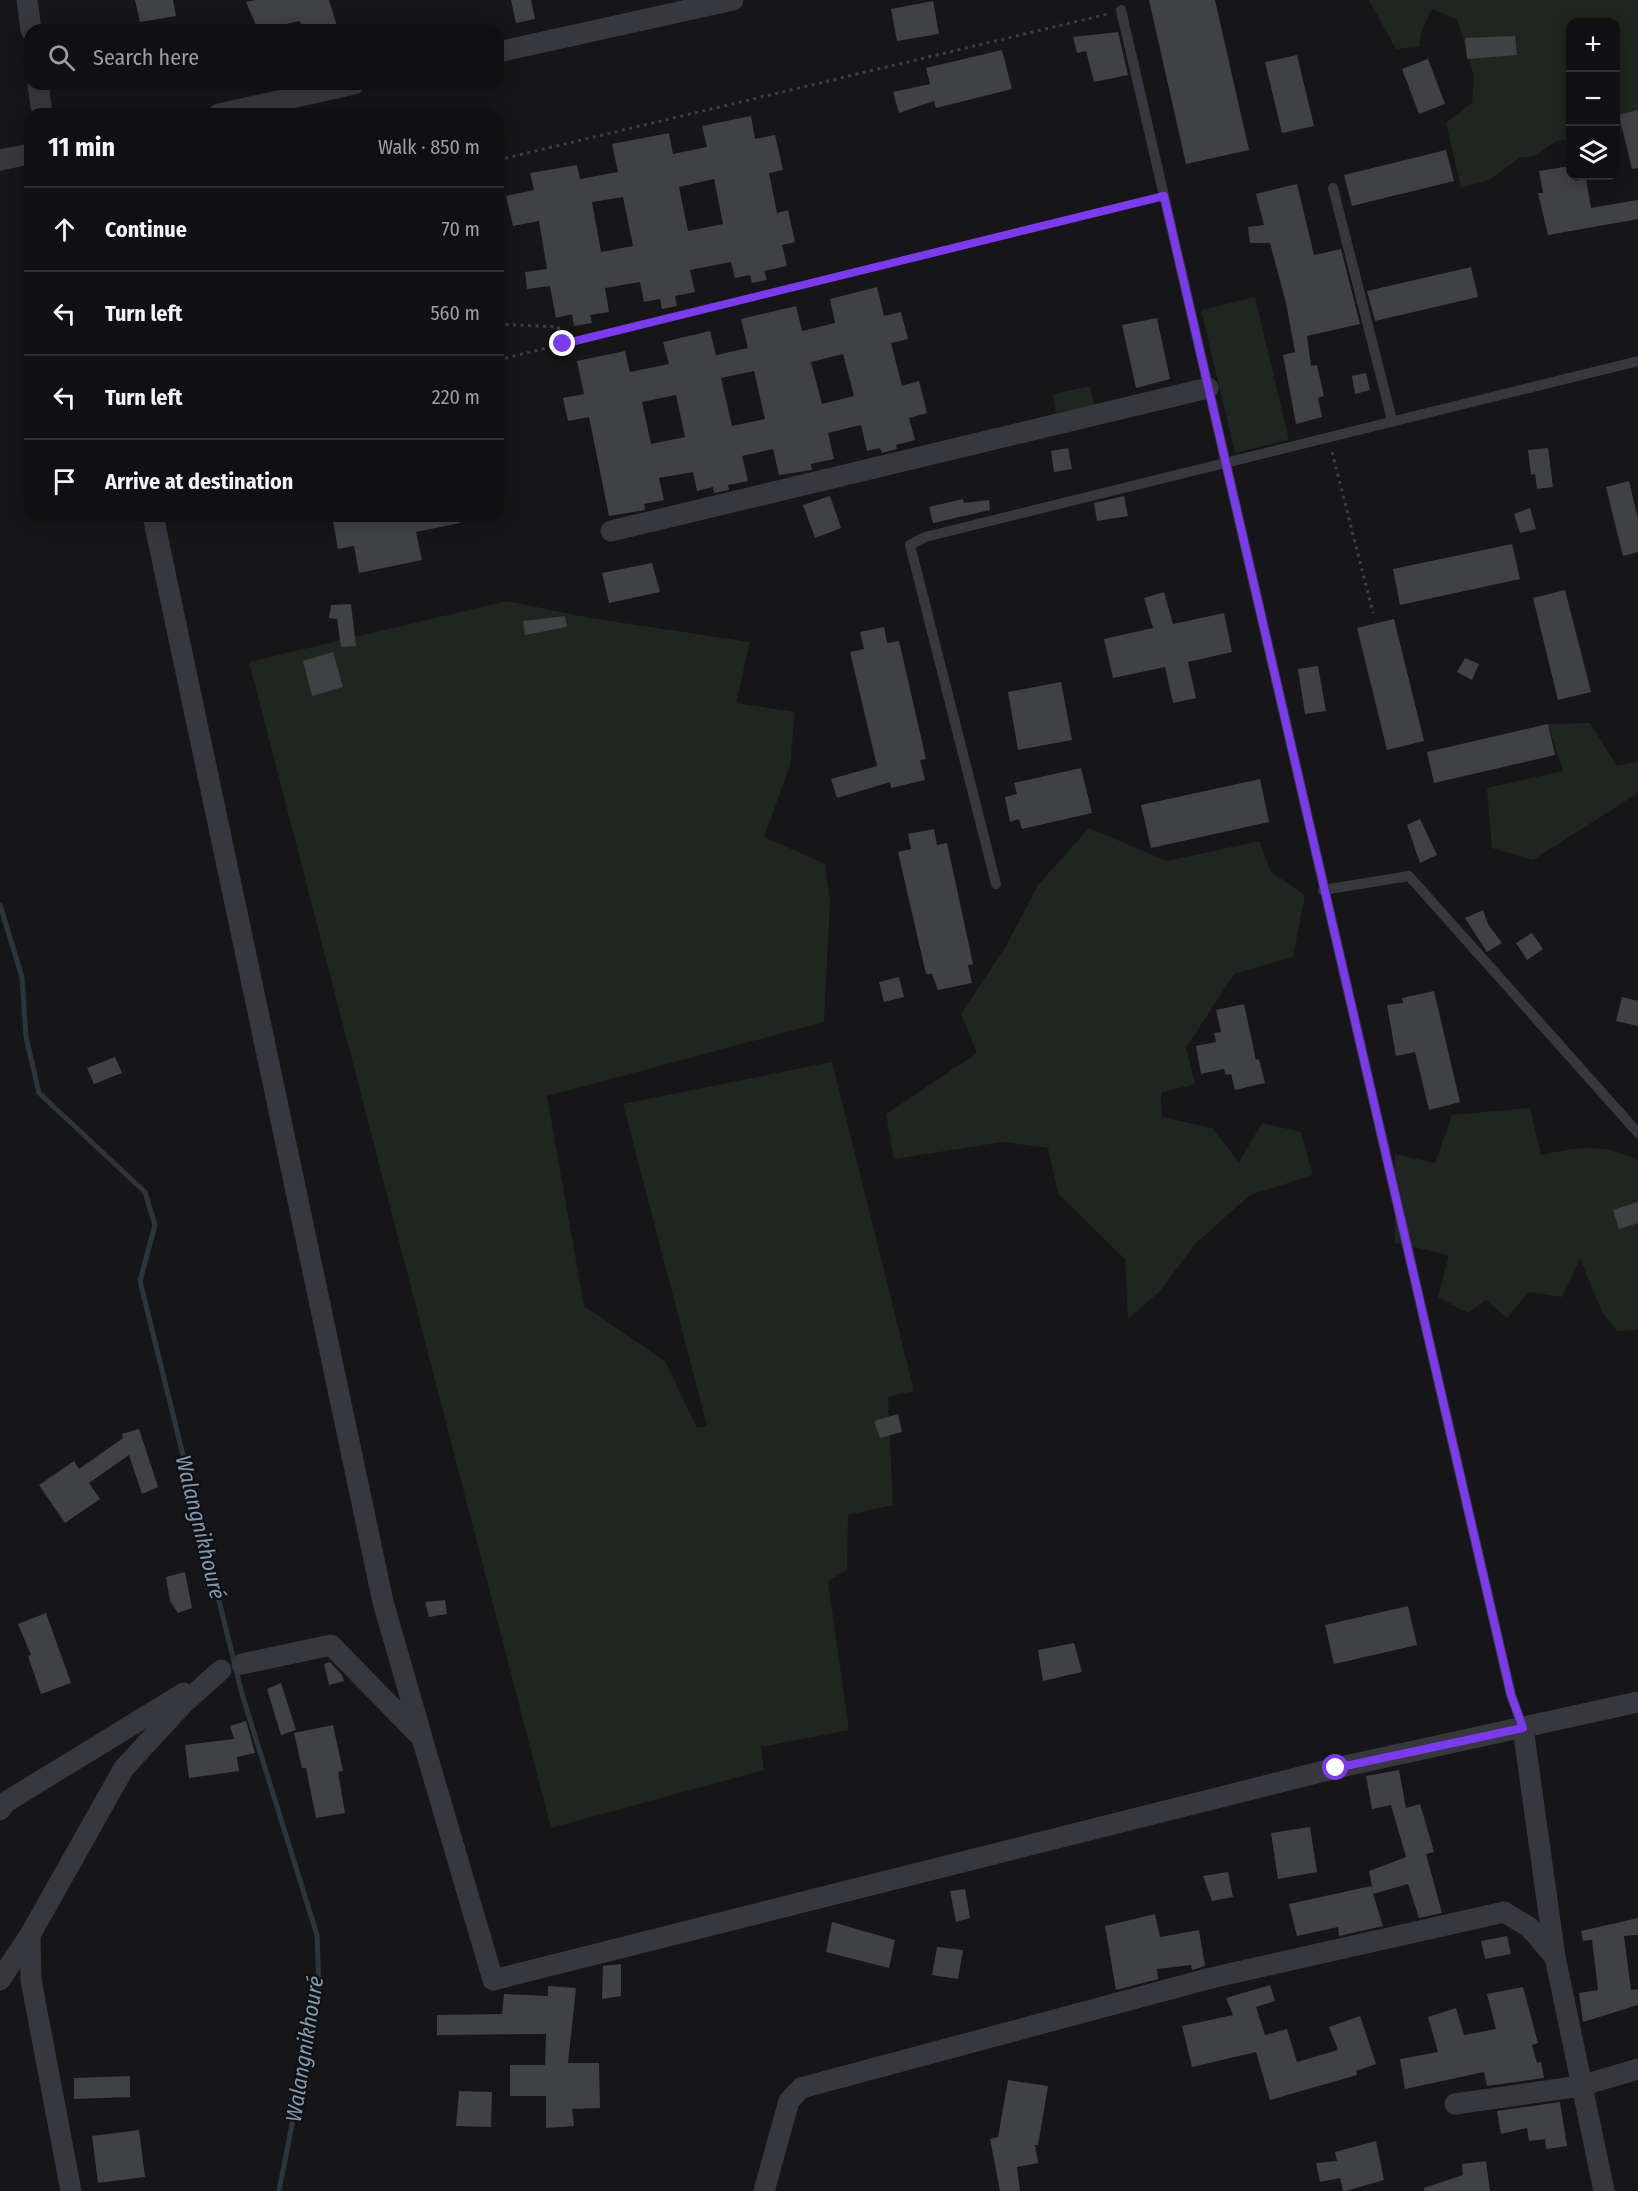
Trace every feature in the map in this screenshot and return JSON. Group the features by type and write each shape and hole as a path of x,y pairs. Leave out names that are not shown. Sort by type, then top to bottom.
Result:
{"street":[{"path":"27,0 30,24"},
{"path":"504,51 733,0"},
{"path":"39,90 41,108"},
{"path":"246,108 327,90"},
{"path":"0,160 24,155"},
{"path":"611,531 1208,388"},
{"path":"154,522 383,1602 493,1980 1336,1768 1638,1702"},
{"path":"242,1664 331,1645 422,1738"},
{"path":"0,1810 6,1802 221,1670 184,1703 124,1768 30,1935 0,1980"},
{"path":"1523,1728 1555,1957 1580,2086 1604,2191"},
{"path":"764,2191 789,2101 801,2088 1210,1978 1504,1912 1529,1927 1555,1957"},
{"path":"30,1935 31,1980 71,2191"},
{"path":"1455,2104 1580,2086 1638,2069"}],"lane":[{"path":"1121,10 1511,1695 1523,1728"},
{"path":"1334,188 1392,420"},
{"path":"996,884 910,545 925,537 1225,461 1638,361"},
{"path":"1323,890 1410,876 1638,1133"}],"path":[{"path":"504,159 1121,10"},
{"path":"504,359 1164,196"},
{"path":"504,324 558,327 563,344"},
{"path":"1328,436 1373,613"}],"shaded area":[{"path":"1369,0 1638,0 1638,128 1620,132 1620,18 1566,18 1566,140 1556,141 1535,156 1519,158 1489,180 1461,188 1446,123 1472,103 1474,76 1457,19 1432,9 1422,30 1419,47 1396,49"},
{"path":"1255,297 1289,440 1235,453 1201,310"},
{"path":"1090,386 1094,406 1056,414 1053,394"},
{"path":"507,601 590,618 750,642 736,703 795,712 790,765 764,837 825,864 830,900 824,1022 547,1096 584,1306 665,1361 697,1428 707,1426 623,1104 832,1062 914,1391 888,1397 893,1505 848,1515 847,1570 828,1581 849,1730 761,1747 764,1770 551,1828 249,662"},
{"path":"1590,723 1617,766 1638,761 1638,793 1533,860 1492,848 1487,788 1563,771 1548,724"},
{"path":"1089,828 1167,861 1259,841 1271,872 1305,895 1293,957 1234,974 1186,1048 1195,1084 1161,1093 1162,1117 1212,1128 1239,1162 1262,1123 1301,1132 1313,1175 1250,1195 1196,1243 1159,1292 1128,1319 1125,1259 1058,1194 1048,1148 1003,1142 894,1159 886,1114 977,1053 961,1014 1006,946 1038,885"},
{"path":"1530,1108 1541,1155 1590,1148 1612,1151 1638,1160 1638,1330 1617,1331 1602,1312 1580,1259 1562,1297 1529,1292 1507,1318 1486,1300 1468,1313 1438,1297 1449,1255 1395,1243 1395,1154 1435,1163 1452,1115"}],"building":[{"path":"135,0 173,0 176,16 140,22"},
{"path":"329,0 336,24 301,24 300,21 286,24 255,24 246,2"},
{"path":"511,0 531,0 535,19 516,23"},
{"path":"1149,0 1215,0 1249,150 1186,164"},
{"path":"933,1 939,34 897,41 891,9"},
{"path":"1118,32 1128,75 1094,82 1086,51 1077,53 1073,37"},
{"path":"1515,36 1517,55 1467,59 1465,38"},
{"path":"1002,50 1012,89 936,108 934,101 899,113 893,92 930,84 926,68"},
{"path":"1297,55 1314,126 1282,133 1265,62"},
{"path":"1428,59 1445,104 1419,114 1402,69"},
{"path":"1638,110 1638,168 1632,169 1620,115"},
{"path":"751,116 755,139 775,135 783,170 769,173 777,213 788,210 795,242 782,245 787,266 764,271 767,280 752,283 750,275 735,278 731,262 690,270 695,292 675,296 677,306 662,309 660,299 644,302 640,282 605,288 609,312 590,315 592,323 574,326 572,314 556,318 550,286 527,289 525,272 547,269 539,221 513,226 506,196 534,190 530,173 577,165 580,179 618,172 612,144 669,133 673,154 707,147 702,126","holes":["714,179 723,224 688,231 679,187","623,197 633,246 601,252 592,202"]},
{"path":"1446,150 1454,181 1352,206 1344,175"},
{"path":"1566,167 1566,180 1586,180 1591,208 1638,200 1638,219 1548,235 1538,193 1543,193 1539,171"},
{"path":"1297,184 1314,255 1341,249 1360,324 1307,336 1311,366 1317,365 1324,396 1318,398 1322,417 1296,424 1283,355 1295,352 1286,303 1270,243 1250,243 1248,227 1264,225 1256,194"},
{"path":"1471,267 1478,297 1375,321 1367,291"},
{"path":"877,287 884,316 901,312 908,339 891,343 902,386 919,381 927,413 909,418 915,440 896,445 897,449 882,453 880,448 867,451 861,425 828,433 834,459 811,464 812,470 779,475 773,449 742,456 748,481 728,485 729,490 714,493 713,487 697,491 693,472 659,478 664,500 644,504 645,510 609,516 589,417 568,421 563,398 584,394 577,361 625,351 630,372 669,364 663,342 710,331 716,355 748,348 741,319 796,306 802,331 835,323 830,299","holes":["843,354 854,396 822,404 811,362","754,371 765,419 732,426 721,378","676,395 685,437 651,444 642,402"]},
{"path":"1157,318 1170,379 1136,388 1122,325"},
{"path":"1366,373 1370,390 1355,394 1352,376"},
{"path":"1068,448 1072,469 1054,472 1051,451"},
{"path":"1548,448 1553,487 1537,489 1535,474 1531,475 1528,450"},
{"path":"1629,481 1638,519 1638,552 1623,556 1606,487"},
{"path":"830,496 841,528 815,538 803,505"},
{"path":"1124,496 1128,516 1097,521 1094,503"},
{"path":"963,499 964,503 989,500 990,510 933,523 929,507"},
{"path":"1530,508 1536,529 1520,533 1514,514"},
{"path":"333,522 460,522 416,532 422,560 359,573 354,546 338,549"},
{"path":"1512,544 1520,579 1400,605 1393,569"},
{"path":"652,563 660,592 609,603 602,573"},
{"path":"1565,590 1591,692 1558,700 1533,598"},
{"path":"1164,592 1173,624 1224,613 1232,652 1188,662 1196,698 1173,703 1165,667 1113,678 1104,639 1153,628 1144,598"},
{"path":"351,604 356,646 341,647 337,619 329,618 331,605"},
{"path":"565,616 567,627 525,635 523,621"},
{"path":"1394,619 1424,741 1387,750 1357,628"},
{"path":"884,627 887,643 899,641 926,759 920,760 925,780 891,788 890,782 837,798 831,779 877,766 850,652 864,649 860,632"},
{"path":"333,652 343,687 312,696 303,661"},
{"path":"1465,658 1479,664 1472,680 1457,672"},
{"path":"1318,666 1326,711 1305,714 1298,669"},
{"path":"1061,682 1072,740 1018,750 1008,692"},
{"path":"1548,724 1555,755 1434,783 1427,752"},
{"path":"1081,768 1092,813 1022,829 1019,819 1010,822 1005,797 1017,794 1014,783"},
{"path":"1260,779 1269,822 1151,848 1141,805"},
{"path":"1420,819 1437,855 1420,863 1407,825"},
{"path":"934,829 937,845 947,843 973,964 968,965 972,983 938,990 932,974 926,974 898,852 911,849 908,834"},
{"path":"1483,910 1488,924 1502,943 1487,952 1465,918"},
{"path":"1532,933 1543,949 1527,960 1516,943"},
{"path":"899,977 904,997 884,1002 879,982"},
{"path":"1434,991 1460,1102 1429,1110 1415,1052 1396,1056 1387,1005 1403,1003 1402,998"},
{"path":"1622,997 1638,1001 1638,1026 1616,1021"},
{"path":"1244,1004 1256,1060 1259,1059 1265,1083 1235,1090 1231,1074 1226,1075 1224,1069 1201,1074 1196,1046 1216,1042 1214,1033 1221,1032 1216,1010"},
{"path":"115,1057 122,1073 94,1084 87,1068"},
{"path":"1638,1202 1638,1223 1619,1229 1613,1210"},
{"path":"898,1414 902,1432 880,1438 874,1421"},
{"path":"139,1429 158,1487 142,1494 129,1455 89,1483 100,1499 65,1523 39,1485 74,1461 79,1469 123,1438 122,1434"},
{"path":"185,1572 192,1608 178,1613 170,1601 166,1577"},
{"path":"445,1600 447,1614 429,1617 425,1602"},
{"path":"1408,1606 1417,1645 1334,1664 1325,1625"},
{"path":"46,1613 71,1683 41,1694 28,1656 31,1655 18,1624"},
{"path":"1074,1643 1082,1672 1043,1681 1038,1650"},
{"path":"330,1662 342,1675 344,1681 329,1685 324,1664"},
{"path":"281,1683 296,1730 281,1735 267,1689"},
{"path":"246,1721 255,1753 237,1757 239,1771 189,1778 185,1745 234,1739 230,1726"},
{"path":"333,1725 343,1771 338,1772 345,1813 316,1818 306,1768 302,1768 294,1733"},
{"path":"1399,1770 1406,1808 1420,1804 1434,1852 1426,1854 1442,1913 1419,1918 1408,1884 1373,1894 1383,1926 1339,1936 1338,1927 1297,1936 1289,1904 1371,1886 1373,1892 1369,1871 1406,1857 1391,1805 1372,1809 1366,1776"},
{"path":"1310,1827 1317,1872 1278,1879 1271,1833"},
{"path":"1228,1872 1233,1897 1212,1901 1203,1876"},
{"path":"965,1889 970,1918 956,1922 950,1891"},
{"path":"1155,1914 1160,1937 1199,1930 1205,1966 1192,1970 1191,1965 1157,1969 1158,1979 1116,1990 1105,1926"},
{"path":"1638,1918 1638,1935 1624,1936 1631,1990 1638,1989 1638,2005 1583,2022 1579,1993 1598,1990 1592,1940 1583,1941 1581,1931"},
{"path":"832,1922 895,1940 889,1968 826,1952"},
{"path":"1507,1936 1511,1954 1485,1959 1481,1941"},
{"path":"937,1947 963,1950 958,1979 932,1975"},
{"path":"621,1964 621,1996 602,1999 603,1966"},
{"path":"1270,1985 1275,2001 1256,2007 1265,2035 1287,2029 1297,2062 1338,2050 1329,2027 1360,2016 1376,2064 1356,2071 1357,2075 1270,2100 1256,2052 1192,2067 1182,2026 1233,2015 1226,1998"},
{"path":"548,1986 576,1988 568,2063 599,2063 600,2108 572,2109 574,2126 546,2128 546,2096 510,2096 510,2065 545,2065 546,2034 437,2035 437,2015 502,2014 504,1994 548,1996"},
{"path":"1523,1987 1538,2043 1532,2045 1537,2063 1541,2062 1544,2078 1487,2086 1484,2072 1405,2089 1400,2059 1438,2052 1428,2017 1456,2008 1464,2035 1496,2029 1487,1994"},
{"path":"130,2076 130,2097 74,2099 74,2078"},
{"path":"1008,2080 1048,2086 1038,2145 1035,2145 1038,2163 1017,2167 1020,2191 1000,2191 990,2139 998,2137"},
{"path":"459,2091 492,2092 491,2127 456,2126"},
{"path":"1560,2102 1567,2146 1546,2149 1545,2139 1529,2141 1527,2128 1501,2134 1497,2111"},
{"path":"139,2130 145,2177 98,2183 92,2136"},
{"path":"1376,2141 1384,2180 1346,2191 1343,2191 1340,2178 1320,2182 1316,2163 1337,2161 1335,2152"},
{"path":"1486,2161 1490,2191 1424,2191 1424,2188 1463,2175 1462,2164"}],"waterway":[{"name":"Walangnikhouré","path":"0,905 22,977 26,1037 39,1093 145,1192 155,1225 140,1281 242,1694 317,1935 319,1986 279,2191"}],"route":[{"path":"563,344 1164,196 1511,1695 1523,1728 1336,1768"}]}
